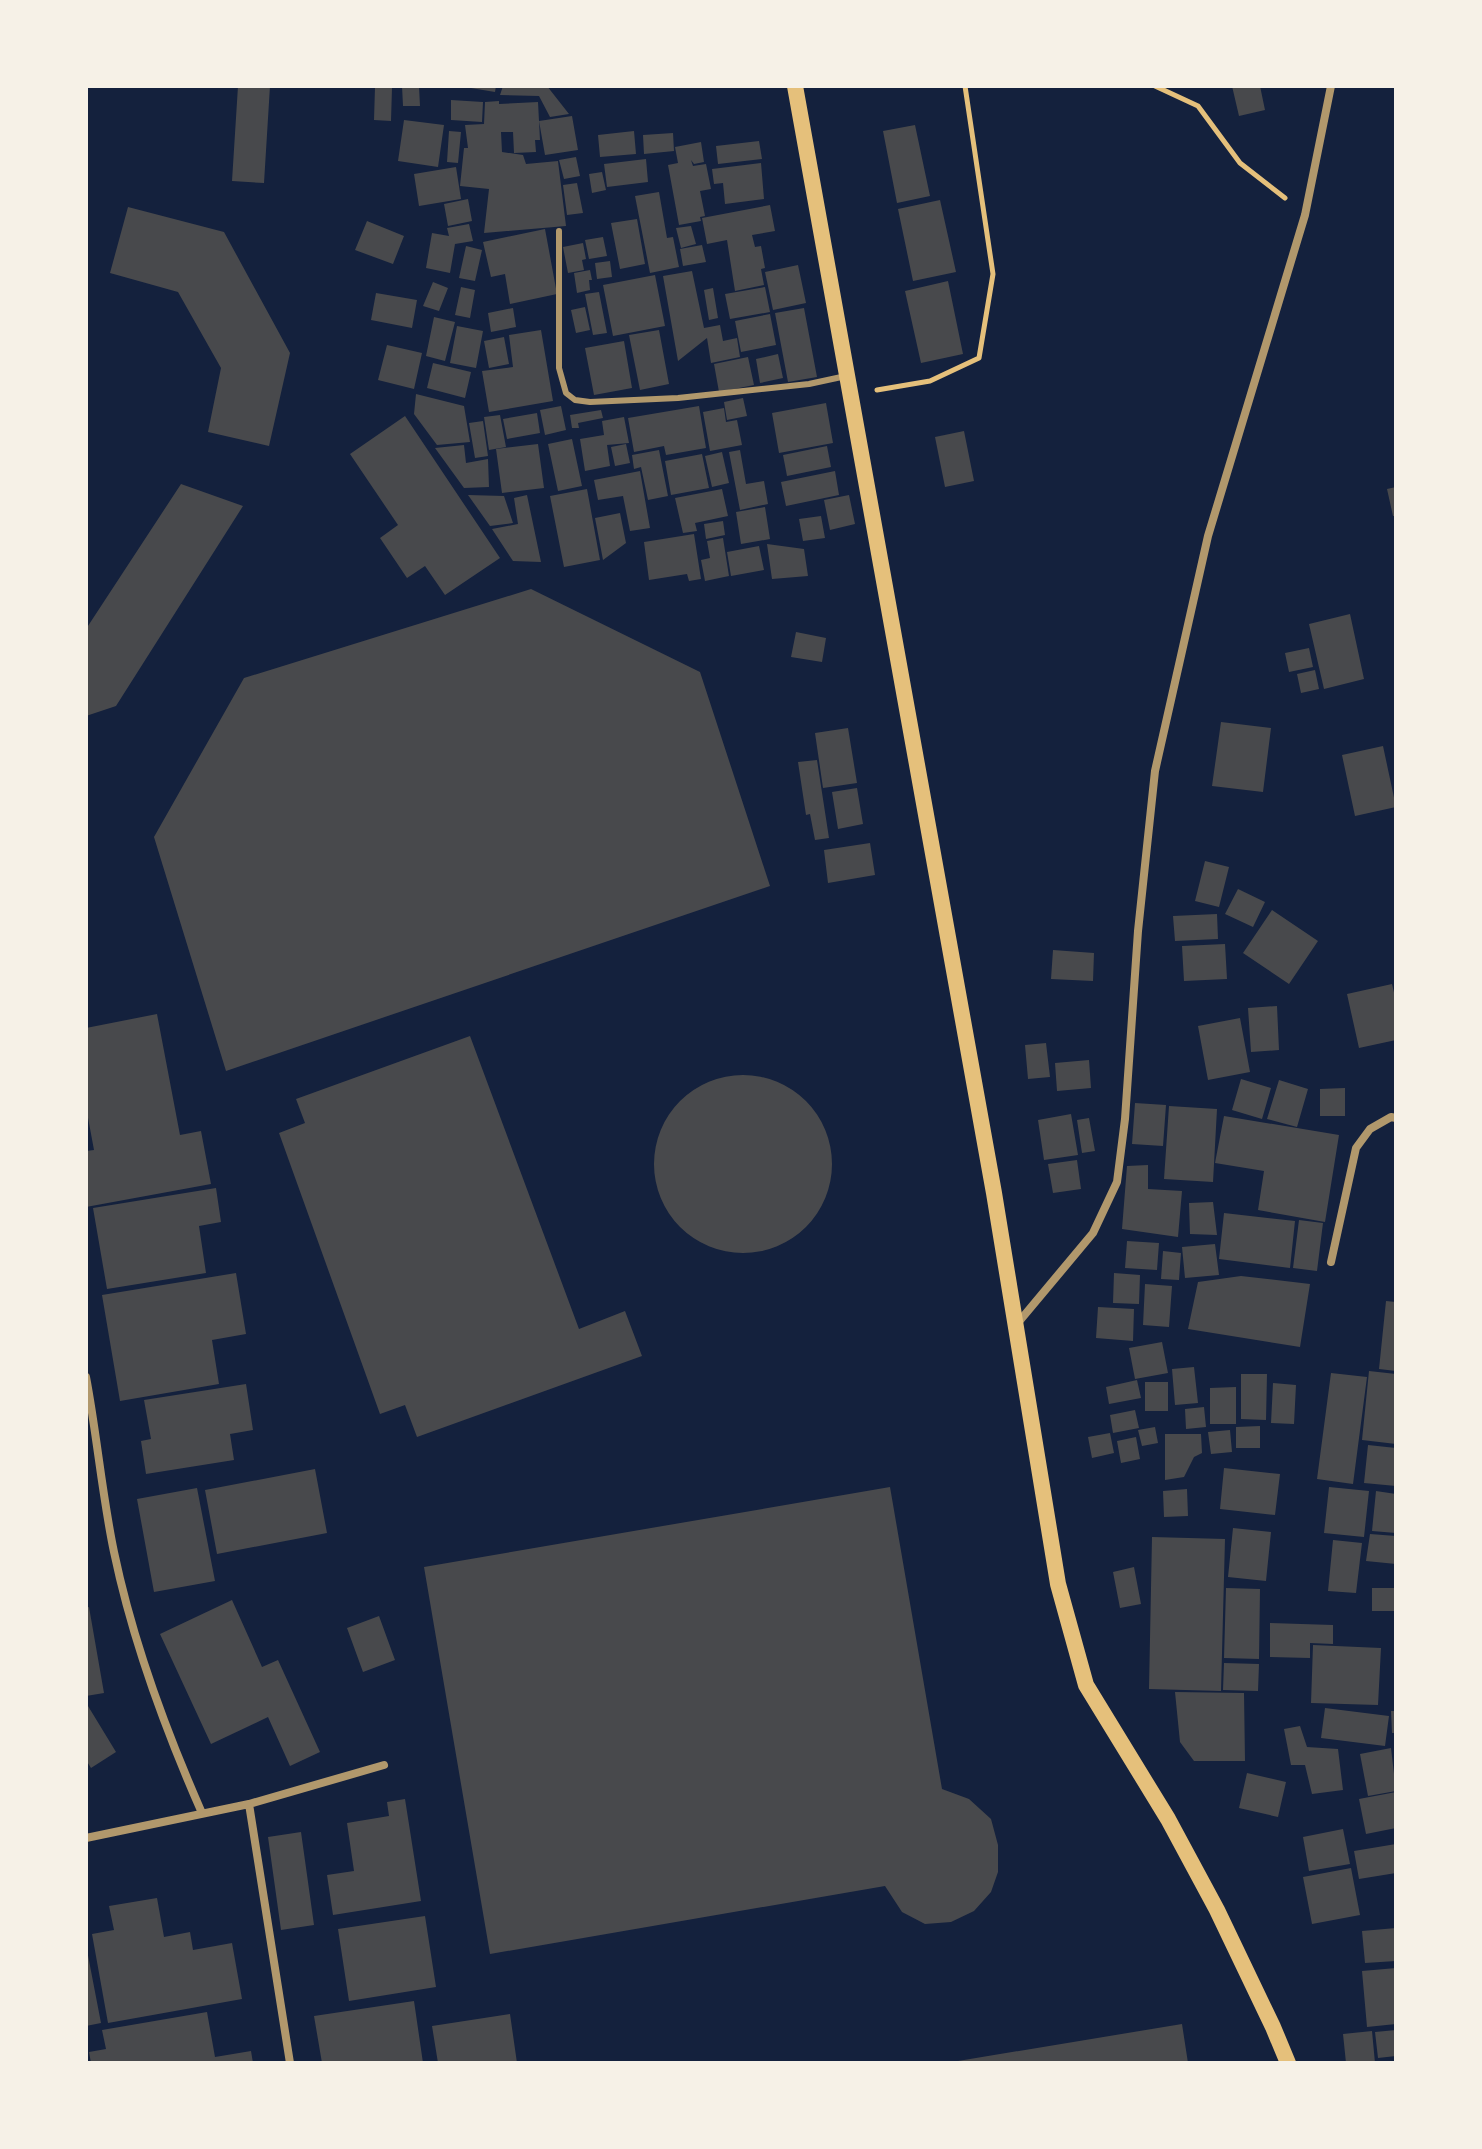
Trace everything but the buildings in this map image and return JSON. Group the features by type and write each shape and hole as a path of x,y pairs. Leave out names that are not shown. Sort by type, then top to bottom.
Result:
{"main road":[{"path":"795,86 1016,1325 1058,1584 1086,1685 1168,1819 1217,1910 1288,2063"}],"street":[{"path":"1016,1325 1093,1233 1117,1182 1155,771 1208,536 1305,215 1331,86"},
{"path":"1331,1262 1356,1148 1370,1129 1391,1117 1396,1118"},
{"path":"86,1377 114,1552 140,1654 165,1725 202,1813"},
{"path":"86,1838 249,1804 384,1765"},
{"path":"249,1804 290,2063"}],"lane":[{"path":"559,231 559,368 566,393 575,400 678,398 809,384 846,376"}],"path":[{"path":"895,386 930,381 979,358 993,274 965,86"},
{"path":"1155,86 1198,106 1240,163 1305,215"}]}
